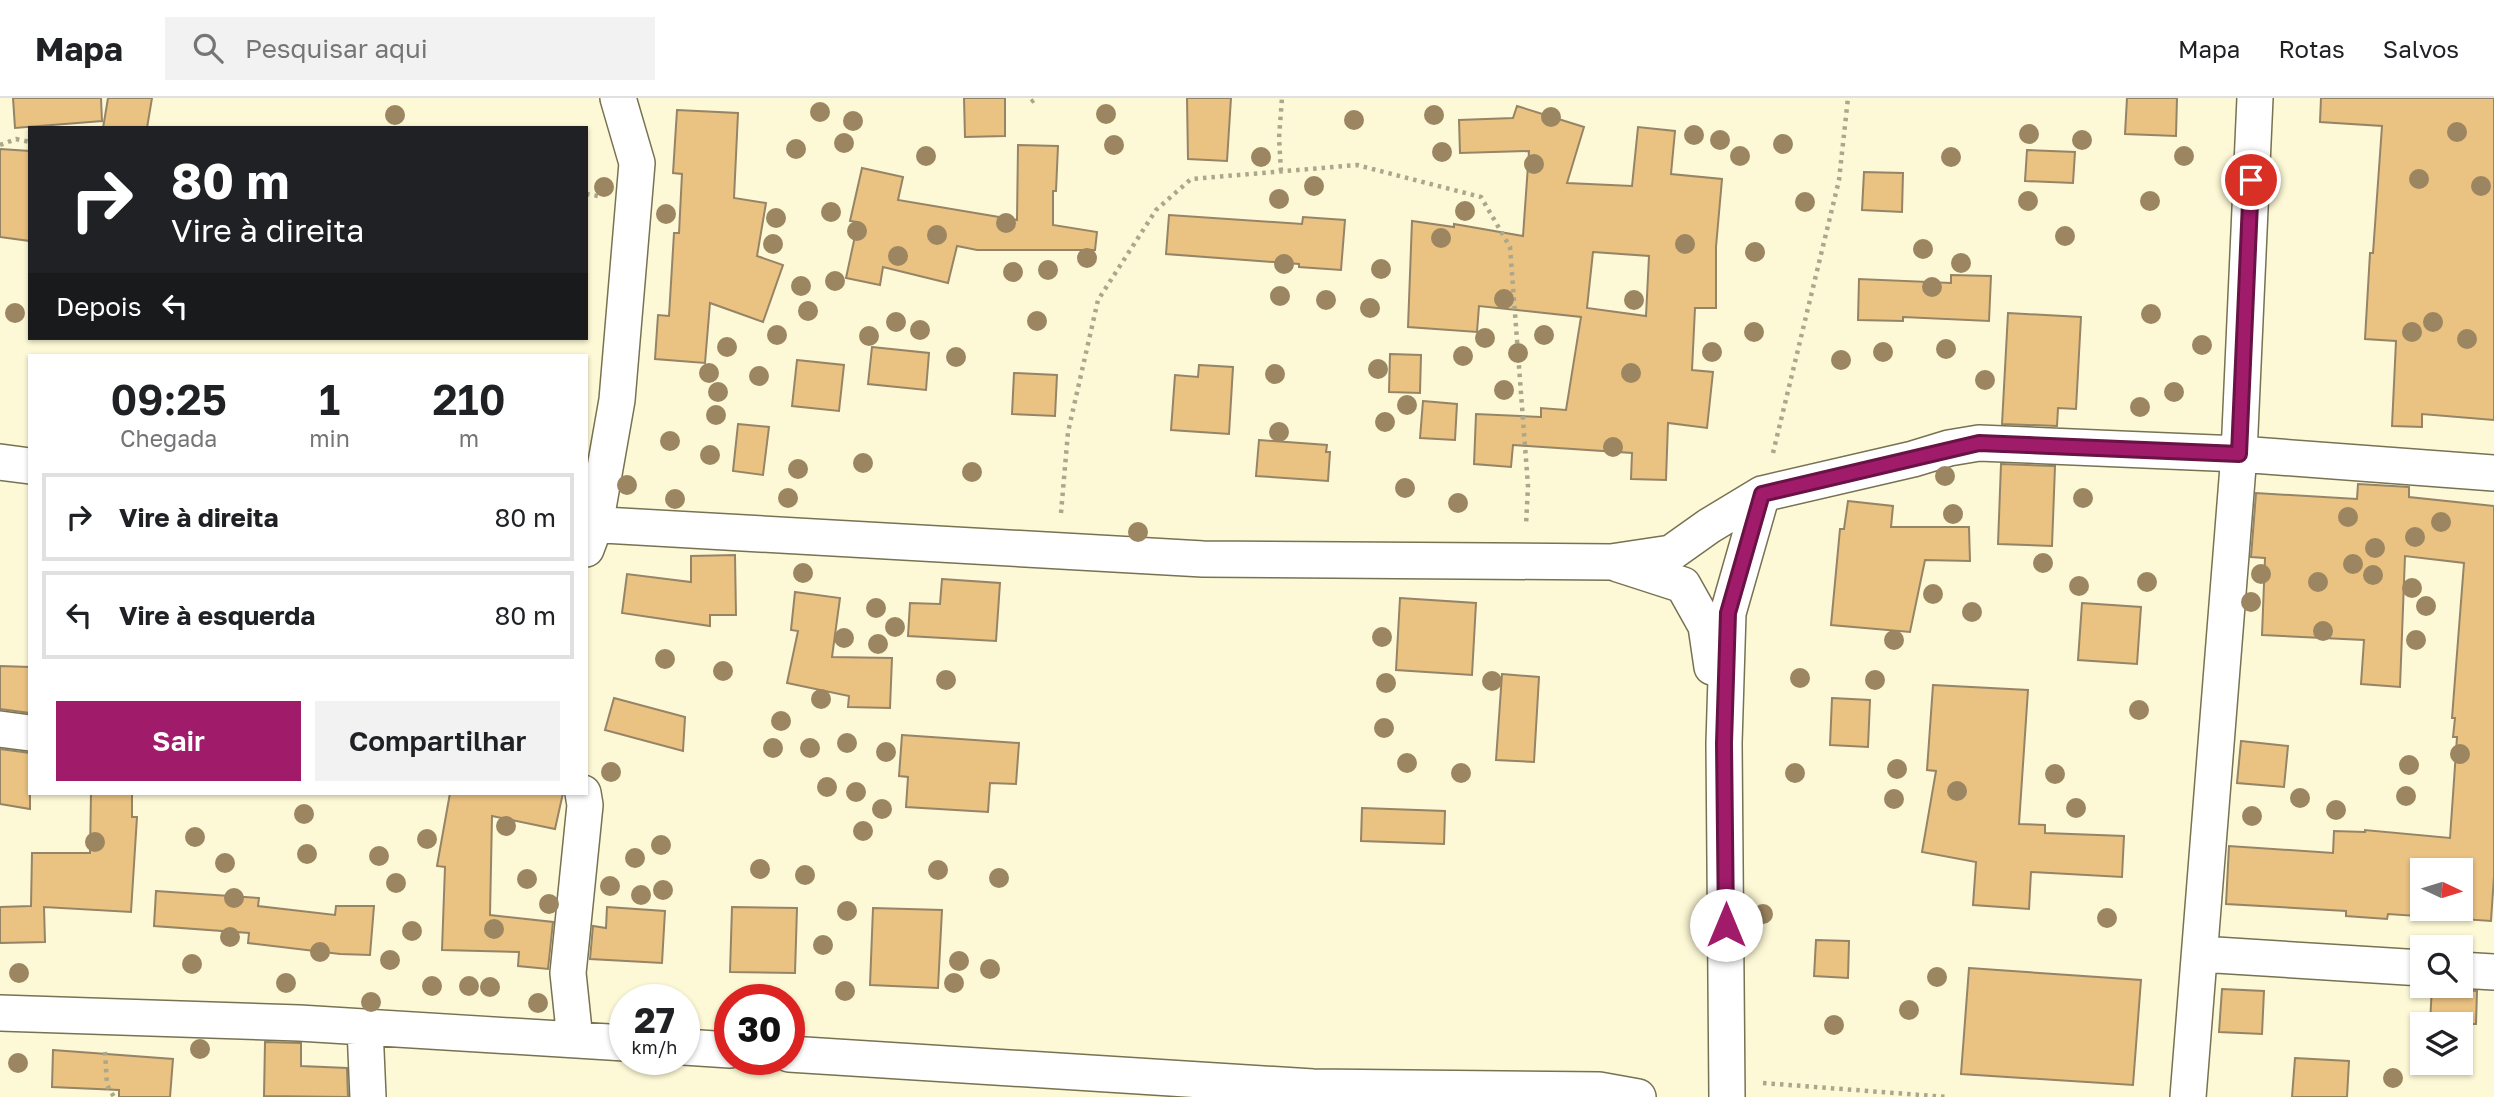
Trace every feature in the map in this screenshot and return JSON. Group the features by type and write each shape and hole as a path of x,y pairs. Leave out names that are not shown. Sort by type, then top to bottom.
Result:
{"street":[{"path":"618,98 636,163 617,400 589,532 1203,559 1611,562 1671,553 1762,494 1979,443 2239,454 2494,473"},
{"path":"2188,1097 2239,454 2255,98"},
{"path":"0,462 28,466"},
{"path":"1727,1089 1724,743 1728,613 1762,494"},
{"path":"1611,562 1683,585 1706,626 1724,743"},
{"path":"0,729 28,733"},
{"path":"575,1040 568,973 585,805 583,795"},
{"path":"2200,954 2410,967"},
{"path":"2473,971 2494,972"},
{"path":"0,1013 365,1027 609,1043"},
{"path":"365,1027 368,1097"},
{"path":"805,1055 1313,1092 1599,1090 1638,1097"}],"path":[{"path":"1031,102 1037,98"},
{"path":"1281,171 1279,138 1282,98"},
{"path":"1762,494 1783,420 1839,180 1848,98"},
{"path":"0,145 16,139 28,142"},
{"path":"1058,551 1068,432 1098,300 1156,210 1191,178 1357,165 1481,197 1510,247 1528,486 1524,561"},
{"path":"102,1017 107,1084 114,1097"},
{"path":"1727,1089 1947,1097"}],"building":[{"path":"13,98 101,98 102,121 15,128"},
{"path":"108,98 152,98 147,126 103,126"},
{"path":"964,98 1005,98 1005,136 965,137"},
{"path":"1187,98 1231,98 1227,161 1188,159"},
{"path":"2127,98 2177,98 2176,136 2125,134"},
{"path":"2321,98 2494,98 2494,420 2422,414 2422,427 2392,426 2396,341 2365,339 2382,126 2320,122"},
{"path":"1517,106 1584,127 1567,183 1632,186 1638,127 1675,131 1671,174 1722,179 1716,247 1716,308 1695,308 1692,370 1713,372 1707,428 1668,423 1666,480 1631,479 1632,453 1513,445 1511,467 1474,464 1476,414 1541,417 1541,408 1566,410 1581,317 1479,306 1477,332 1408,327 1412,221 1454,227 1454,224 1523,236 1529,151 1460,153 1459,120 1513,118","holes":["1593,252 1649,256 1646,316 1587,308"]},
{"path":"677,110 738,113 734,198 766,203 757,256 783,265 763,322 710,303 705,363 655,359 658,315 669,316 674,233 679,233 682,174 673,173"},
{"path":"1018,145 1058,146 1056,191 1053,191 1053,225 1097,232 1095,250 977,250 957,246 948,283 883,267 880,285 846,278 858,222 850,221 862,168 903,177 898,200 1017,220"},
{"path":"0,149 28,151 28,241 0,237"},
{"path":"2027,150 2075,152 2073,183 2025,181"},
{"path":"1864,172 1903,173 1902,212 1862,210"},
{"path":"1169,215 1302,224 1303,217 1345,220 1341,270 1299,267 1299,264 1166,254"},
{"path":"1951,275 1991,276 1989,321 1903,317 1903,321 1858,320 1859,279 1951,283"},
{"path":"2008,313 2081,317 2076,409 2058,408 2057,426 2002,424"},
{"path":"872,347 929,353 926,390 868,384"},
{"path":"1390,354 1421,355 1420,393 1389,392"},
{"path":"797,360 844,365 839,411 792,406"},
{"path":"1199,365 1233,367 1229,434 1171,430 1175,375 1198,377"},
{"path":"1014,373 1057,375 1055,416 1012,414"},
{"path":"1423,401 1457,404 1455,440 1420,438"},
{"path":"738,424 769,427 763,475 733,471"},
{"path":"1259,440 1327,445 1326,452 1330,452 1328,481 1256,476"},
{"path":"2001,464 2055,466 2052,546 1998,544"},
{"path":"2358,484 2409,487 2409,497 2494,506 2494,876 2491,921 2473,920 2473,858 2410,858 2410,915 2388,914 2387,919 2346,916 2346,911 2226,904 2229,846 2333,853 2334,831 2365,830 2450,838 2457,737 2453,737 2455,718 2452,718 2464,563 2405,556 2400,687 2361,684 2364,640 2262,635 2265,558 2251,557 2256,493 2357,499"},
{"path":"1848,501 1893,506 1891,527 1969,527 1970,561 1925,560 1910,632 1831,625 1840,529 1844,529"},
{"path":"735,555 736,615 710,615 710,626 622,613 627,574 691,582 691,556"},
{"path":"942,579 1000,583 996,641 908,636 910,603 940,604"},
{"path":"795,592 840,598 832,657 892,658 890,708 848,707 849,696 787,683 798,631 791,630"},
{"path":"1400,598 1476,603 1472,675 1396,670"},
{"path":"2082,603 2141,607 2137,664 2078,660"},
{"path":"0,666 28,667 28,713 0,709"},
{"path":"1502,674 1539,677 1534,762 1496,760"},
{"path":"1933,685 2028,690 2019,824 2045,825 2045,833 2124,836 2122,877 2031,872 2029,909 1973,905 1976,862 1922,852 1936,771 1927,770"},
{"path":"614,698 685,717 683,751 605,730"},
{"path":"1832,698 1870,700 1868,747 1830,745"},
{"path":"902,735 1019,743 1016,784 990,783 988,812 906,807 908,777 899,776"},
{"path":"2241,741 2288,746 2284,787 2237,783"},
{"path":"0,749 28,753 30,809 0,804"},
{"path":"91,795 132,795 132,817 137,817 131,912 44,907 45,942 0,943 0,907 31,906 32,853 90,853"},
{"path":"450,795 563,795 555,829 492,816 490,915 553,922 548,969 518,966 519,952 442,950 445,867 437,866"},
{"path":"1362,808 1445,811 1444,844 1361,841"},
{"path":"156,891 259,898 258,906 335,915 336,906 374,906 370,955 248,943 249,933 154,926"},
{"path":"607,907 665,911 662,963 590,959 593,926 606,928"},
{"path":"732,907 797,908 795,973 730,972"},
{"path":"873,908 942,910 938,988 870,985"},
{"path":"1816,940 1849,941 1848,978 1814,976"},
{"path":"1969,968 2141,980 2133,1085 1961,1074"},
{"path":"2222,989 2264,991 2262,1034 2219,1032"},
{"path":"2473,991 2477,991 2476,1024 2473,1024 2473,1012 2431,1012 2431,998 2473,998"},
{"path":"265,1042 301,1043 301,1066 347,1068 348,1097 264,1096"},
{"path":"53,1050 173,1059 170,1097 119,1097 119,1090 52,1087"},
{"path":"2295,1058 2349,1061 2347,1097 2292,1097"}],"route":[{"path":"1726,925 1724,743 1728,613 1762,494 1979,443 2239,454 2251,180"}]}
